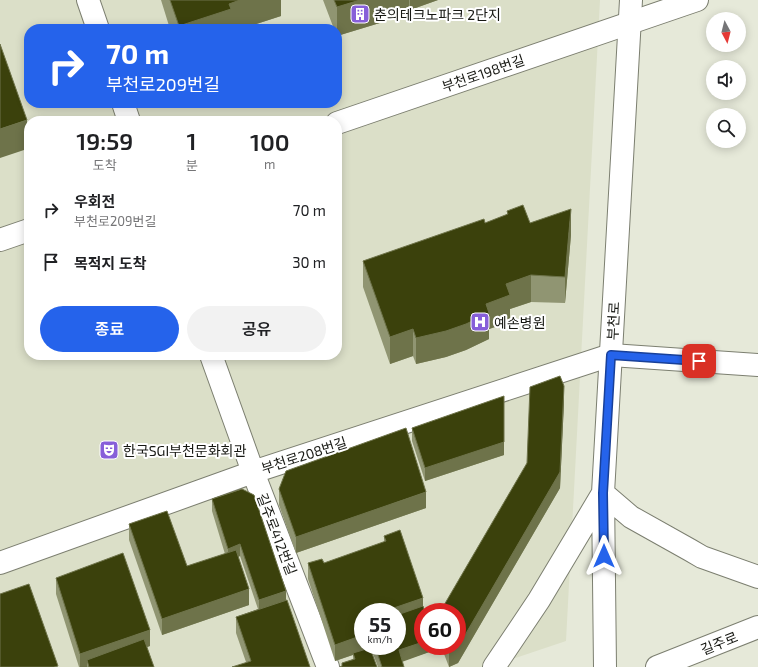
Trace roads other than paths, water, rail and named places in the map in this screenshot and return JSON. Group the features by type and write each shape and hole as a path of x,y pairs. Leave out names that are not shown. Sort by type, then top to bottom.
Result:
{"street":[{"path":"88,0 96,24"},
{"name":"부천로","path":"605,667 603,493 630,0"},
{"name":"부천로198번길","path":"342,121 697,0"},
{"path":"0,240 24,232"},
{"path":"611,355 758,365"},
{"name":"부천로208번길","path":"0,563 253,472 611,355"},
{"name":"길주로412번길","path":"213,360 253,472 328,667"},
{"path":"494,667 539,600 603,493 631,517 702,557 758,577"},
{"name":"길주로","path":"657,667 758,627"}],"place":[{"name":"춘의테크노파크 2단지","path":"360,14"},
{"name":"예손병원","path":"480,322"},
{"name":"한국SGI부천문화회관","path":"109,450"}]}
